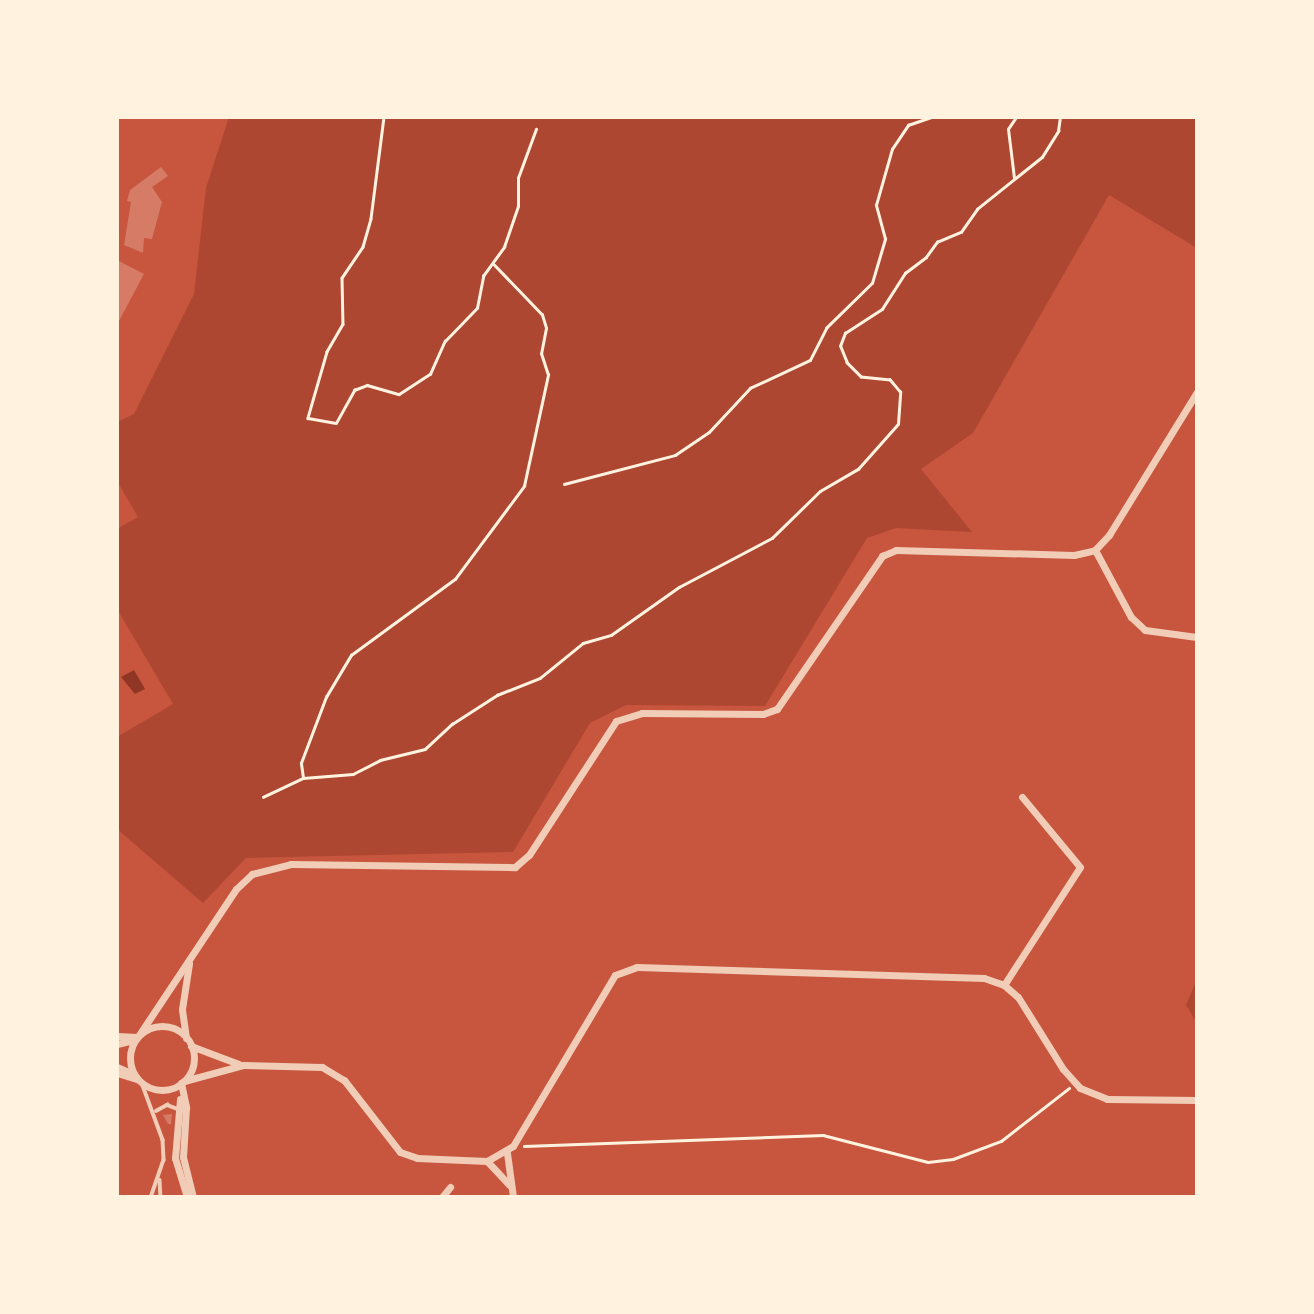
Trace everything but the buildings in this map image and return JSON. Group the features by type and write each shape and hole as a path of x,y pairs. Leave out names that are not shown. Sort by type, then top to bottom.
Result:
{"street":[{"path":"138,1079 130,1057 137,1037 191,960 236,888 269,867 515,866 528,855 616,721 642,713 763,714 777,709 883,556 896,550 1074,555 1094,550 1109,535 1197,392"},
{"path":"1094,550 1131,617 1145,630 1197,637"},
{"path":"1004,985 1080,867 1022,797"},
{"path":"187,1197 175,1158 181,1083 193,1064 187,1038 183,989 191,960"},
{"path":"117,1067 159,1090 243,1065 322,1067 344,1080 400,1152 417,1158 487,1161 507,1153 513,1146 615,975 636,967 984,978 1004,985 1018,998 1075,1083 1107,1098 1197,1100"},
{"path":"117,1044 163,1026 187,1038"},
{"path":"117,1036 137,1037"},
{"path":"191,1046 243,1065"},
{"path":"117,1073 138,1079"},
{"path":"181,1083 186,1107 183,1157 193,1197"},
{"path":"507,1153 513,1197"},
{"path":"487,1161 510,1185"},
{"path":"442,1197 450,1187"}],"lane":[{"path":"138,1079 155,1111 163,1140 161,1197"},
{"path":"155,1111 167,1105 180,1110"},
{"path":"151,1197 160,1174"}],"path":[{"path":"384,117 371,219 363,247 342,278 343,324 327,352 308,418 336,423 355,390 367,384 399,394 416,386 430,374 445,341 477,308 483,276 494,265 519,206 518,178 536,129"},
{"path":"564,484 676,455 709,432 750,388 810,360 826,328 872,282 885,239 876,205 891,149 908,125 931,117"},
{"path":"1014,179 1008,129 1016,117"},
{"path":"262,797 303,778 354,774 380,760 425,749 452,724 497,695 540,678 583,643 611,635 679,587 772,537 820,491 858,469 898,424 900,393 890,380 862,377 847,363 840,346 845,333 882,309 905,273 926,257 937,242 961,232 977,209 1042,157 1058,131 1060,117"},
{"path":"303,778 301,763 326,697 351,655 455,579 524,486 548,375 541,354 545,328 542,314 494,265"},
{"path":"513,1146 823,1135 928,1162 953,1159 1001,1141 1075,1083"}],"shaded area":[{"path":"229,117 1197,117 1197,248 1109,195 973,433 921,469 972,532 896,528 867,538 765,706 626,705 590,723 513,852 246,858 203,903 117,829 117,737 173,704 117,609 117,529 138,517 117,481 117,422 134,414 194,294 206,188"},
{"path":"134,670 145,689 135,694 121,677"},
{"path":"1197,979 1197,1023 1186,1005"}]}
